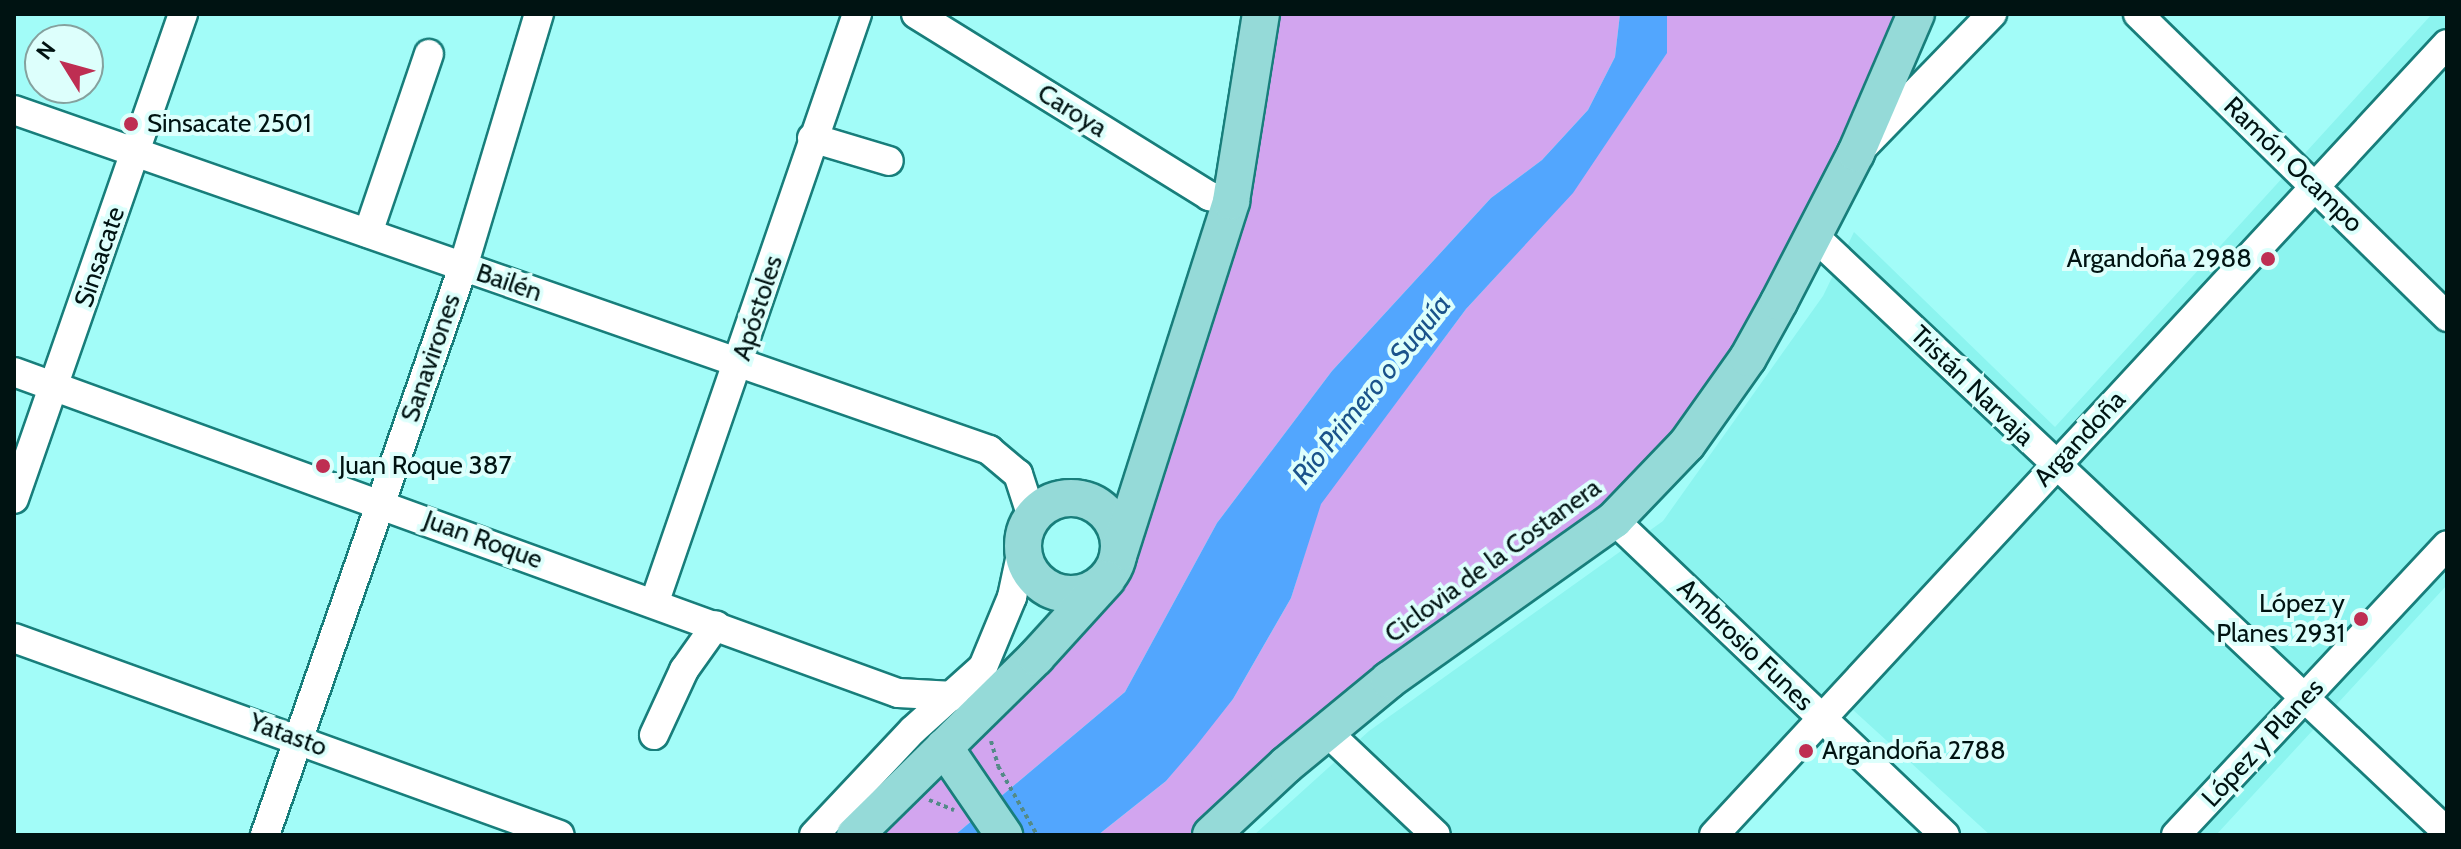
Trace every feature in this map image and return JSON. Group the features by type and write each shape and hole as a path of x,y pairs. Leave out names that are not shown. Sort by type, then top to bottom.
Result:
{"main road":[{"path":"858,831 944,747 1113,566 1231,201 1261,14"},
{"path":"1211,835 1326,731 1614,520 1656,479 1714,407 1748,358 1856,153 1916,14"},
{"path":"1058,499 1089,501 1113,522 1113,566 1081,594 1049,590 1035,580 1027,534 1058,499"},
{"path":"944,747 976,787 1004,835"}],"street":[{"name":"Sinsacate","path":"14,499 183,14"},
{"name":"Sanavirones","path":"265,835 463,267 539,14"},
{"name":"Apóstoles","path":"655,601 740,363 812,138 857,14"},
{"name":"Caroya","path":"916,14 1209,196 1231,201"},
{"path":"1856,153 1919,95 1992,14"},
{"name":"Ramón Ocampo","path":"2138,14 2447,317"},
{"name":"Argandoña","path":"1714,835 2447,44"},
{"path":"368,233 429,54"},
{"name":"Bailén","path":"14,110 1002,457 1025,486 1027,534"},
{"path":"812,138 889,161"},
{"name":"Tristán Narvaja","path":"1813,235 2447,832"},
{"name":"Juan Roque","path":"14,372 655,601 898,693 954,696"},
{"name":"Ambrosio Funes","path":"1614,520 1945,835"},
{"path":"814,835 913,730 954,696 989,654 1012,597 1027,534"},
{"name":"López y Planes","path":"2176,835 2447,545"},
{"path":"654,735 684,670 716,625"},
{"name":"Yatasto","path":"14,638 560,835"},
{"path":"1326,731 1436,835"}],"path":[{"path":"920,801 976,787 1037,835"}],"shaded area":[{"path":"1261,14 1620,14 1615,57 1588,110 1542,160 1491,198 1332,371 1217,523 1125,692 955,835 855,835 1119,553"},
{"path":"1667,14 1916,14 1687,444 1211,835 1098,835 1166,781 1233,699 1291,598 1320,504 1466,309 1573,192 1666,54"},
{"path":"2432,14 2447,14 2447,585 2216,835 1990,835 1852,709 1736,835 1254,835 1369,731 1663,521 1823,296 1854,232 2055,427"}],"water":[{"name":"Río Primero o Suquía","path":"1620,14 1667,14 1667,53 1573,193 1466,309 1321,504 1291,598 1233,699 1196,746 1166,781 1098,835 955,835 1125,692 1217,523 1332,371 1491,198 1542,160 1588,110 1615,57"}],"place":[{"name":"Sinsacate 2501","path":"131,124"},
{"name":"Argandoña 2988","path":"2268,259"},
{"name":"Juan Roque 387","path":"323,466"},
{"name":"López y Planes 2931","path":"2361,619"},
{"name":"Argandoña 2788","path":"1806,751"}]}
